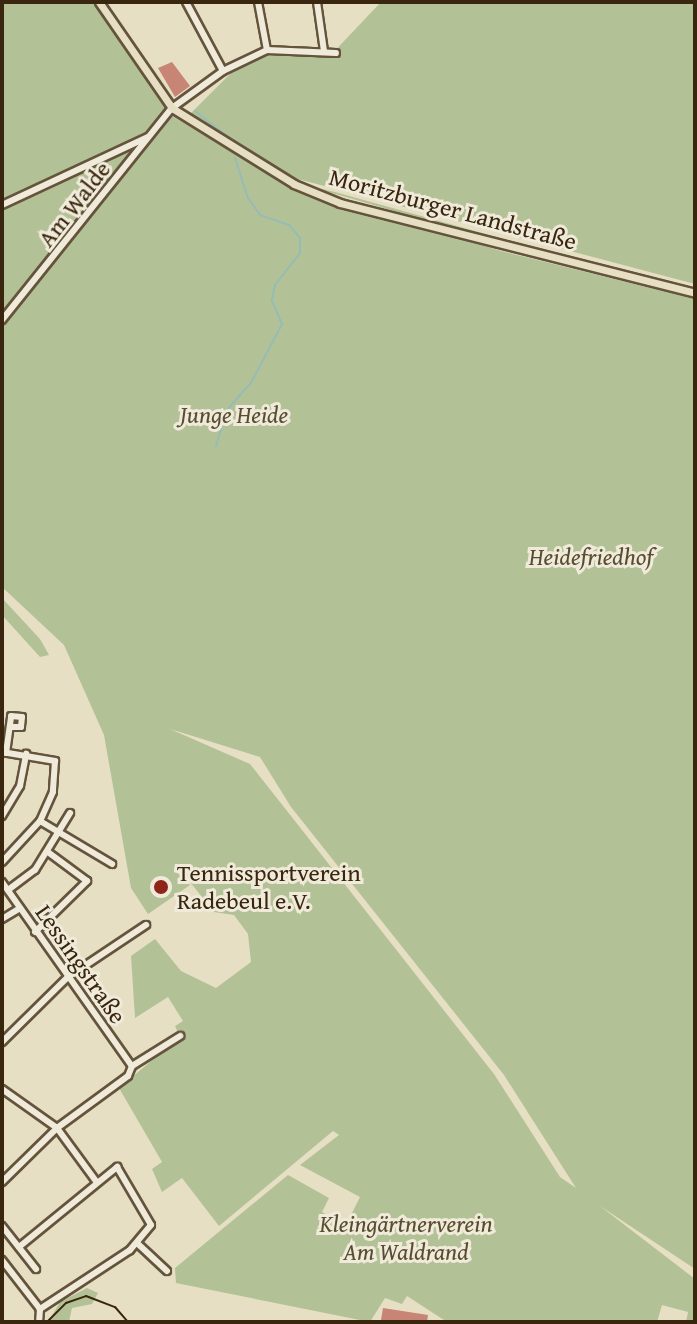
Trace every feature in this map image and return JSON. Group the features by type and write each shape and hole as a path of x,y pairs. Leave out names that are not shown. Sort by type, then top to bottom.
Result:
{"main road":[{"path":"99,2 172,108"},
{"name":"Moritzburger Landstraße","path":"172,108 259,165 340,203 695,293"}],"street":[{"path":"186,2 223,71"},
{"path":"258,2 267,50 336,53"},
{"path":"317,2 324,51"},
{"name":"Am Walde","path":"2,320 172,108 223,71 267,50"},
{"path":"2,205 148,137"},
{"path":"2,862 40,821 53,792 53,758 4,752 10,727"},
{"path":"2,816 20,786 26,754"},
{"path":"8,890 48,852 70,813"},
{"path":"40,821 112,864"},
{"path":"35,932 87,881 48,852"},
{"name":"Lessingstraße","path":"2,882 132,1066"},
{"path":"2,919 20,908"},
{"path":"2,1042 68,977 146,925"},
{"path":"2,1182 57,1128 128,1076 132,1066 180,1036"},
{"path":"2,1089 57,1128 96,1181"},
{"path":"19,1247 96,1181 120,1169 151,1225 137,1243 40,1309"},
{"path":"2,1226 36,1269"},
{"path":"137,1243 167,1271"},
{"path":"2,1260 40,1309 39,1322"}],"green space":[{"name":"Junge Heide","path":"2,2 94,2 170,115 293,187 501,251 695,299 695,1269 600,1206 695,1279 695,1322 686,1322 688,1312 662,1305 657,1322 447,1322 407,1296 402,1304 385,1298 370,1322 176,1283 175,1268 288,1175 329,1198 322,1212 346,1225 360,1197 300,1165 339,1135 333,1131 219,1226 182,1178 162,1192 152,1169 162,1162 119,1088 180,1037 175,1026 183,1021 168,997 135,1018 131,956 155,939 181,971 216,988 251,962 248,934 234,915 214,912 186,877 190,885 148,914 131,888 104,735 64,645 2,587","holes":["170,729 260,757 291,807 504,1075 576,1188 560,1177 494,1074 250,764"]},
{"path":"381,2 695,2 695,284 294,178 190,114 236,68 273,52 328,58"},
{"path":"301,184 335,192 594,264 470,233"},
{"path":"2,598 40,639 49,655 40,657 2,615"},
{"path":"87,1288 98,1293 92,1304 72,1308 69,1322 48,1322 60,1302"}],"building":[{"path":"172,62 190,86 175,97 158,68"},
{"path":"383,1308 428,1315 427,1322 381,1320"}],"waterway":[{"path":"195,111 235,143"},
{"path":"216,446 227,410 252,381 282,324 272,300 275,285 300,253 300,238 289,225 260,215 248,198 235,158"}],"tram line":[{"path":"47,1322 66,1303 86,1296 115,1307 128,1322"}],"place":[{"name":"Tennissportverein Radebeul e.V.","path":"161,887"}],"park label":[{"name":"Heidefriedhof","path":"591,557"},
{"name":"Kleingärtnerverein Am Waldrand","path":"406,1238"}]}
